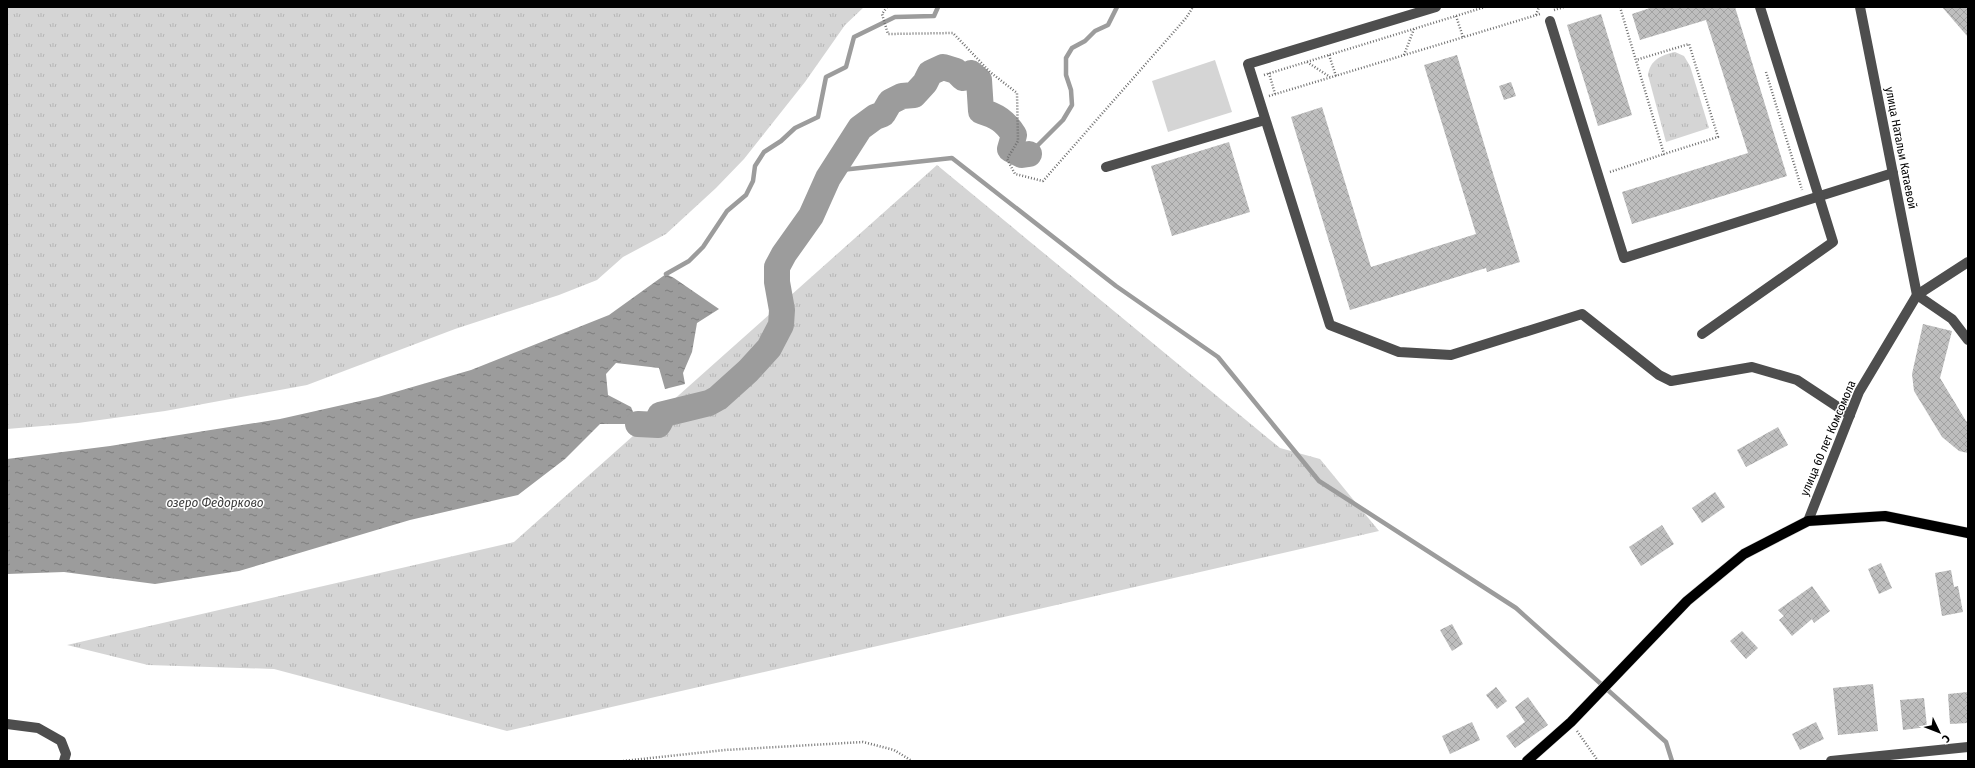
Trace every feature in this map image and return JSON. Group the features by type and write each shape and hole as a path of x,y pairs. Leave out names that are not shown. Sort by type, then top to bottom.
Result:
{"main road":[{"path":"1527,761 1571,722 1687,601 1744,554 1808,521 1885,516 1968,533"}],"street":[{"path":"1436,7 1248,64 1330,325 1399,352 1451,355 1582,314 1659,375 1671,380 1752,367 1797,380 1850,415"},
{"path":"1702,334 1833,242 1760,7"},
{"name":"улица Натальи Катаевой","path":"1860,7 1917,295"},
{"path":"1549,16 1624,258 1893,172"},
{"path":"1106,167 1265,120"},
{"name":"улица 60 лет Комсомола","path":"1808,521 1859,392 1917,295 1968,262"},
{"path":"1917,295 1952,319 1968,340"},
{"path":"7,724 38,728 61,741 66,754 64,761"},
{"path":"1831,761 1968,747"}],"path":[{"path":"887,7 882,14 888,34 952,33 990,72 1017,92 1018,141 1007,159 1015,174 1043,181 1186,18 1193,7"},
{"path":"1253,78 1485,7"},
{"path":"1536,15 1539,7"},
{"path":"1549,16 1564,7"},
{"path":"1620,7 1664,154"},
{"path":"1259,99 1542,14"},
{"path":"1456,16 1463,37"},
{"path":"1404,55 1414,29"},
{"path":"1598,176 1718,137 1689,44 1636,60"},
{"path":"1329,55 1336,76"},
{"path":"1307,62 1330,77"},
{"path":"1764,66 1805,200"},
{"path":"1269,73 1275,94"},
{"path":"1571,722 1598,761"},
{"path":"623,761 724,750 863,742 894,750 912,761"}],"green space":[{"path":"7,7 864,7 845,25 805,82 744,159 716,188 666,234 623,257 597,280 559,295 455,329 307,385 165,411 78,423 7,429"},
{"path":"1675,52 1684,56 1690,66 1709,128 1666,142 1648,75 1651,66 1657,59"},
{"path":"1215,60 1232,112 1168,132 1152,81"},
{"path":"937,165 1280,448 1320,459 1379,531 507,731 274,669 148,665 67,645 514,542"}],"water":[{"name":"озеро Федорково","path":"666,274 719,309 697,323 692,352 683,373 685,384 665,389 659,368 616,363 606,374 608,395 631,407 638,424 600,424 565,459 518,495 410,520 239,571 155,584 64,572 7,574 7,459 110,446 280,419 378,397 471,370 609,315"}],"building":[{"path":"1653,7 1735,7 1787,176 1632,224 1622,192 1748,153 1706,20 1640,40 1632,14"},
{"path":"1942,7 1968,7 1968,37"},
{"path":"1601,14 1632,115 1598,126 1567,25"},
{"path":"1457,55 1520,262 1487,272 1486,268 1350,310 1291,117 1322,107 1371,267 1476,234 1424,65"},
{"path":"1511,82 1516,96 1504,100 1499,86"},
{"path":"1229,142 1250,212 1172,236 1151,166"},
{"path":"1923,324 1952,331 1940,378 1968,422 1968,453 1959,451 1942,437 1914,391 1912,374"},
{"path":"1778,427 1788,445 1746,467 1737,450"},
{"path":"1715,492 1725,507 1702,523 1692,508"},
{"path":"1662,525 1674,544 1641,566 1629,547"},
{"path":"1881,563 1892,588 1879,594 1868,569"},
{"path":"1951,570 1954,587 1958,586 1963,612 1942,616 1935,573"},
{"path":"1812,586 1830,611 1814,623 1812,619 1792,636 1779,620 1784,616 1778,610"},
{"path":"1452,624 1463,644 1452,651 1440,630"},
{"path":"1742,631 1758,648 1746,659 1730,641"},
{"path":"1873,684 1878,731 1838,735 1833,688"},
{"path":"1496,687 1507,701 1497,709 1486,695"},
{"path":"1968,692 1968,723 1950,724 1948,694"},
{"path":"1528,697 1548,725 1515,748 1506,736 1525,722 1515,707"},
{"path":"1924,698 1927,727 1903,730 1900,700"},
{"path":"1472,722 1480,740 1450,754 1442,736"},
{"path":"1816,722 1824,739 1800,750 1792,734"}],"waterway":[{"path":"666,274 689,261 703,247 727,211 746,195 753,181 755,166 764,152 781,141 795,128 818,117 826,77 846,67 854,37 895,17 934,16 938,7"},
{"path":"1029,154 1063,120 1072,105 1071,90 1066,75 1066,58 1072,48 1085,41 1095,31 1108,25 1117,7"},
{"path":"638,424 658,425 660,422 660,415 709,403 718,398 748,371 769,348 781,325 782,310 777,282 777,267 784,254 811,216 828,178 860,128 875,117 883,114 890,102 902,96 914,95 925,83 930,73 943,67 956,71 963,78 971,73 979,80 981,111 1000,120 1011,130 1014,135 1010,149 1022,155 1029,154"},
{"path":"832,171 952,158 1116,286 1218,357 1319,481 1516,608 1666,742 1672,761"}]}
